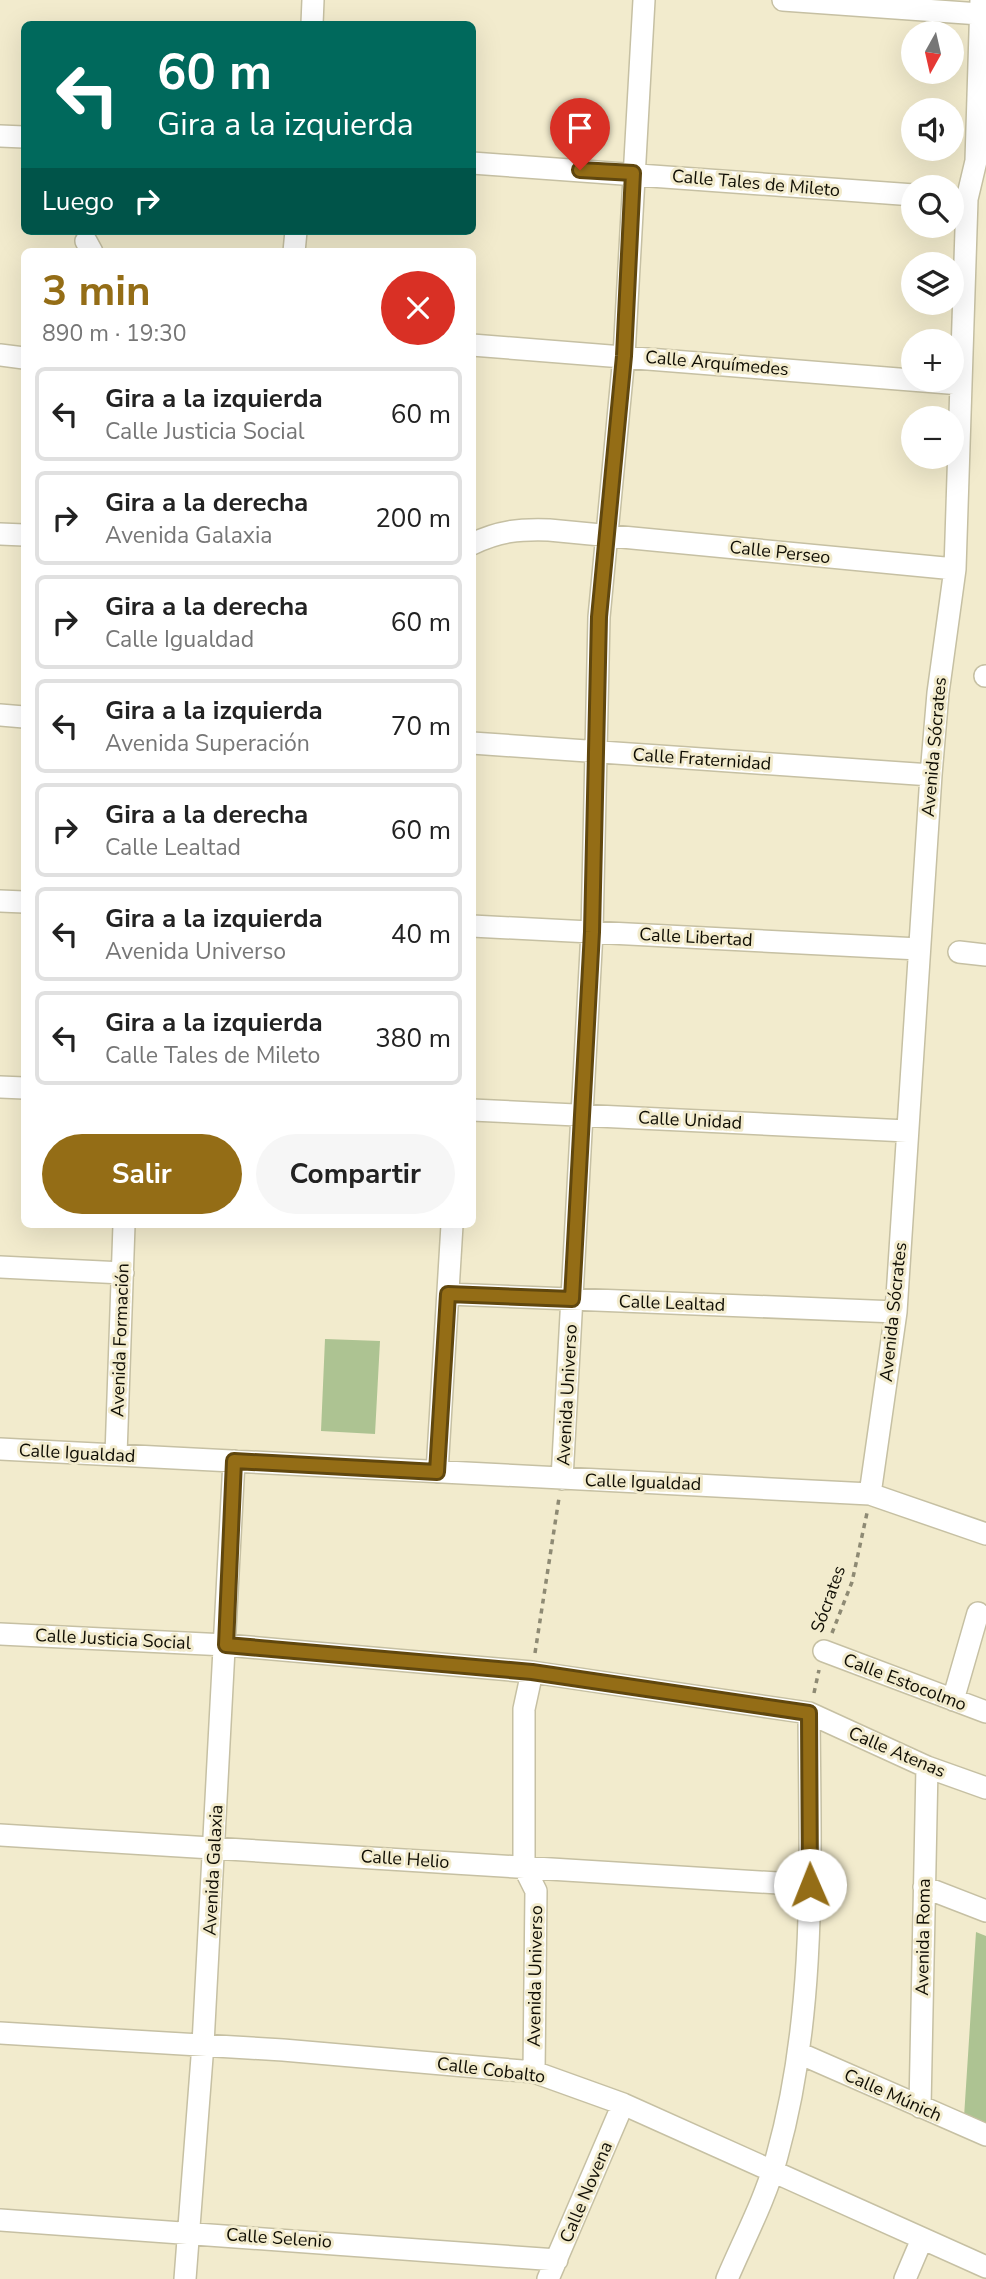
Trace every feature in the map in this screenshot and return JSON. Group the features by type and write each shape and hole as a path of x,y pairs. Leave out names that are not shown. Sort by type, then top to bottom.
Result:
{"street":[{"path":"312,21 313,0"},
{"name":"Avenida Universo","path":"562,1479 592,932 599,617 624,356 644,0"},
{"path":"783,0 980,7"},
{"name":"Avenida Sócrates","path":"964,190 976,161 980,7"},
{"path":"0,136 21,137"},
{"name":"Calle Tales de Mileto","path":"476,163 901,194"},
{"name":"Avenida Sócrates","path":"960,238 961,329"},
{"name":"Calle Arquímedes","path":"476,345 901,379"},
{"path":"0,355 21,358"},
{"name":"Avenida Sócrates","path":"870,1494 896,1312 931,775 938,693 955,569 961,392"},
{"name":"Calle Perseo","path":"476,542 496,533 514,529 605,534 955,569"},
{"path":"0,534 21,535"},
{"path":"0,715 21,716"},
{"name":"Calle Fraternidad","path":"476,743 931,775"},
{"path":"0,901 21,902"},
{"name":"Calle Libertad","path":"476,926 919,949"},
{"path":"959,953 986,955"},
{"path":"0,1087 21,1088"},
{"name":"Calle Unidad","path":"476,1110 907,1131"},
{"name":"Avenida Formación","path":"116,1455 124,1228"},
{"path":"437,1472 452,1228"},
{"path":"0,1267 123,1273"},
{"name":"Calle Lealtad","path":"448,1294 896,1312"},
{"name":"Calle Igualdad","path":"0,1449 870,1494 986,1534"},
{"name":"Avenida Galaxia","path":"185,2279 204,2044 234,1461"},
{"path":"953,1700 978,1613"},
{"name":"Calle Justicia Social","path":"0,1634 226,1645 532,1672 809,1713"},
{"name":"Calle Estocolmo","path":"824,1651 986,1712"},
{"name":"Avenida Universo","path":"532,1672 524,1709 523,1867 536,1891 534,2072"},
{"path":"727,2279 772,2173 800,2054 810,1885 809,1713"},
{"name":"Calle Atenas","path":"809,1713 927,1767 986,1788"},
{"name":"Avenida Roma","path":"920,2108 927,1767"},
{"name":"Calle Helio","path":"0,1835 810,1885"},
{"path":"924,1887 986,1911"},
{"name":"Calle Cobalto","path":"0,2033 204,2044 534,2072 623,2104 986,2267"},
{"name":"Calle Múnich","path":"800,2054 986,2135"},
{"name":"Calle Novena","path":"552,2269 623,2104"},
{"name":"Calle Selenio","path":"0,2220 190,2231 552,2269"},
{"path":"905,2279 922,2239"}],"path":[{"name":"Avenida Universo","path":"532,1672 562,1479"},
{"name":"Sócrates","path":"809,1713 824,1651 852,1582 870,1494"}],"green space":[{"path":"325,1339 380,1341 375,1434 321,1431"},
{"path":"976,1932 986,1936 986,2126 964,2117"}],"route":[{"path":"580,170 633,173 624,356 599,617 592,932 572,1299 448,1294 437,1472 234,1461 226,1645 532,1672 809,1713 810,1885"}]}
